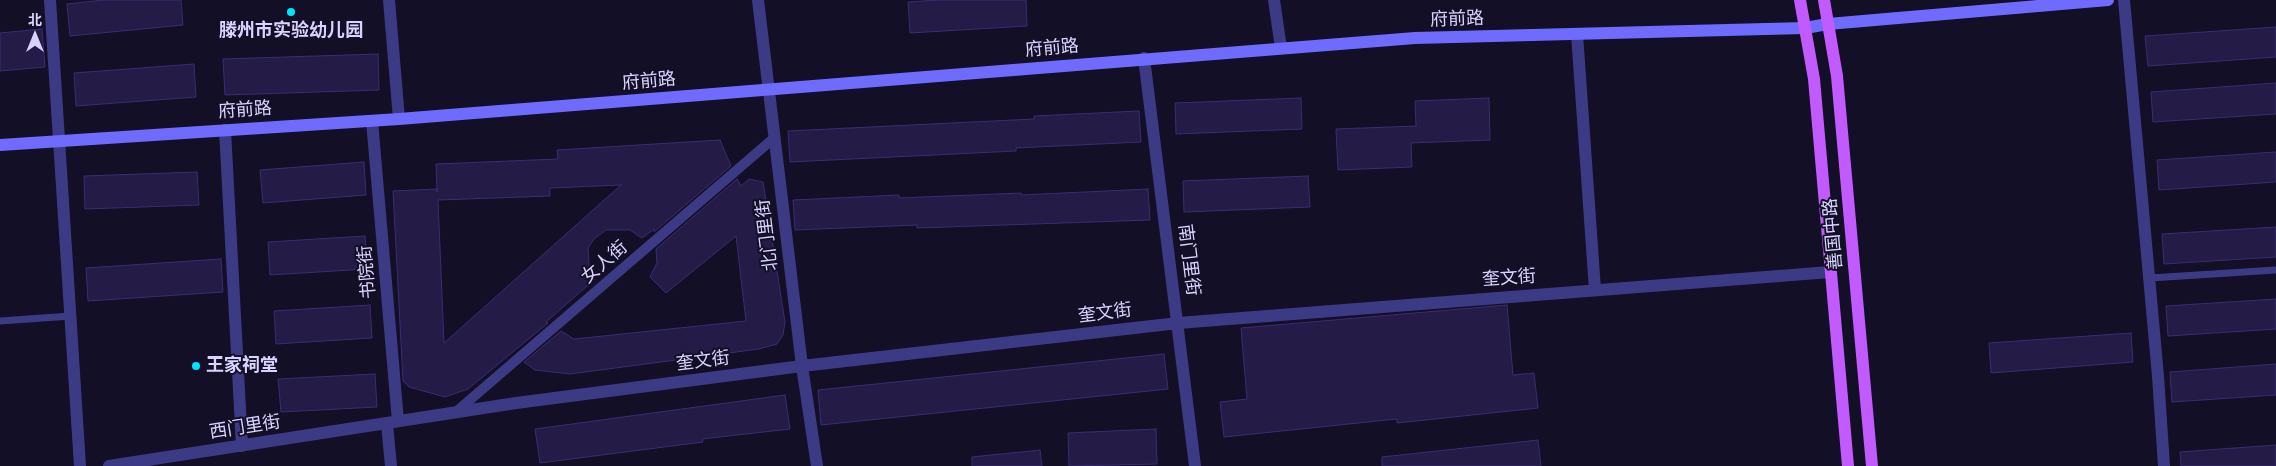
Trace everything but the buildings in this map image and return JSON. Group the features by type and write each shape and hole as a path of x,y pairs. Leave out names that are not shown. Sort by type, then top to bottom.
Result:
{"main road":[{"name":"善国中路","path":"1800,0 1814,79 1848,466"},
{"name":"善国中路","path":"1824,0 1838,76 1872,466"},
{"name":"府前路","path":"0,145 399,119 1144,58 1414,38 1805,28 1828,24 2108,0"}],"street":[{"path":"50,0 61,141 80,466"},
{"path":"389,0 399,119"},
{"name":"北门里街","path":"758,0 802,366 817,466"},
{"path":"1274,0 1281,48"},
{"path":"2124,0 2150,278 2164,466"},
{"path":"1577,34 1595,290"},
{"name":"南门里街","path":"1144,58 1195,466"},
{"name":"书院街","path":"372,121 392,422 391,466"},
{"path":"225,130 242,446"},
{"name":"女人街","path":"458,411 774,138"},
{"name":"奎文街","path":"392,422 458,411 802,366 1178,323 1830,272"},
{"name":"西门里街","path":"109,466 392,422"}],"lane":[{"path":"2150,278 2276,270"},
{"path":"0,321 71,316"}],"place":[{"name":"滕州市实验幼儿园","path":"291,12"},
{"name":"王家祠堂","path":"196,366"}]}
